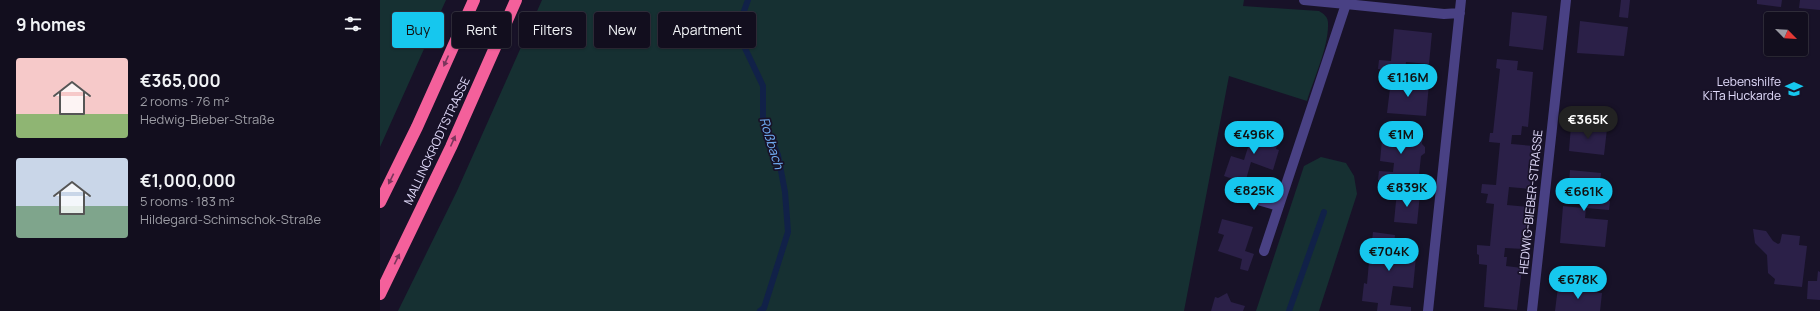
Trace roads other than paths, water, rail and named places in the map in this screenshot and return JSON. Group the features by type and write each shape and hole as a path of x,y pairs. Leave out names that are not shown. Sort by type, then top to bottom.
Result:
{"highway":[{"name":"MALLINCKRODTSTRASSE","path":"380,202 417,127 474,0"},
{"name":"MALLINCKRODTSTRASSE","path":"380,294 451,146 516,0"}],"street":[{"path":"1304,0 1444,14 1460,13"},
{"path":"1428,311 1461,0"},
{"name":"HEDWIG-BIEBER-STRASSE","path":"1532,311 1566,0"},
{"path":"1264,251 1346,4"},
{"path":"1237,194 1279,206"}],"waterway":[{"name":"Roßbach","path":"748,0 740,22 743,44 763,86 763,119 778,155 785,192 788,232 764,308 760,311"},
{"path":"1289,311 1324,212"}],"place":[{"name":"Lebenshilfe KiTa Huckarde","path":"1794,89"}]}
